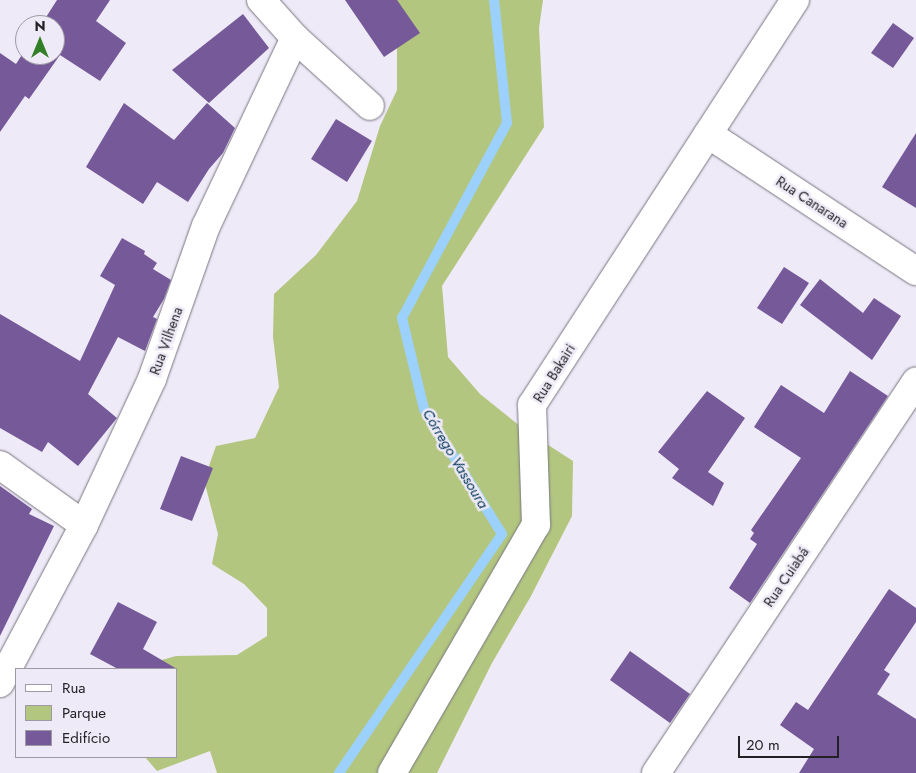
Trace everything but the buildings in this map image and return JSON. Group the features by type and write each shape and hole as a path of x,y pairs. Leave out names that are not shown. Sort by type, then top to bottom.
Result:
{"street":[{"path":"261,0 295,38 370,106"},
{"name":"Rua Bakairi","path":"392,773 536,525 532,405 795,0"},
{"name":"Rua Vilhena","path":"0,682 84,525 152,379 206,226 295,38"},
{"name":"Rua Canarana","path":"708,134 916,271"},
{"name":"Rua Cuiabá","path":"656,773 916,382"},
{"path":"0,465 84,525"}],"green space":[{"path":"390,0 543,0 539,28 544,127 442,286 448,357 480,394 525,430 573,461 572,516 531,596 492,663 437,773 217,773 210,751 157,771 146,758 178,758 178,668 134,668 176,656 237,655 267,636 267,608 244,584 212,564 218,534 204,480 216,446 255,438 279,387 273,337 274,294 316,255 357,201 380,126 397,90 397,43"}],"waterway":[{"name":"Córrego Vassoura","path":"339,773 502,534 424,409 402,318 507,123 494,0"}]}
